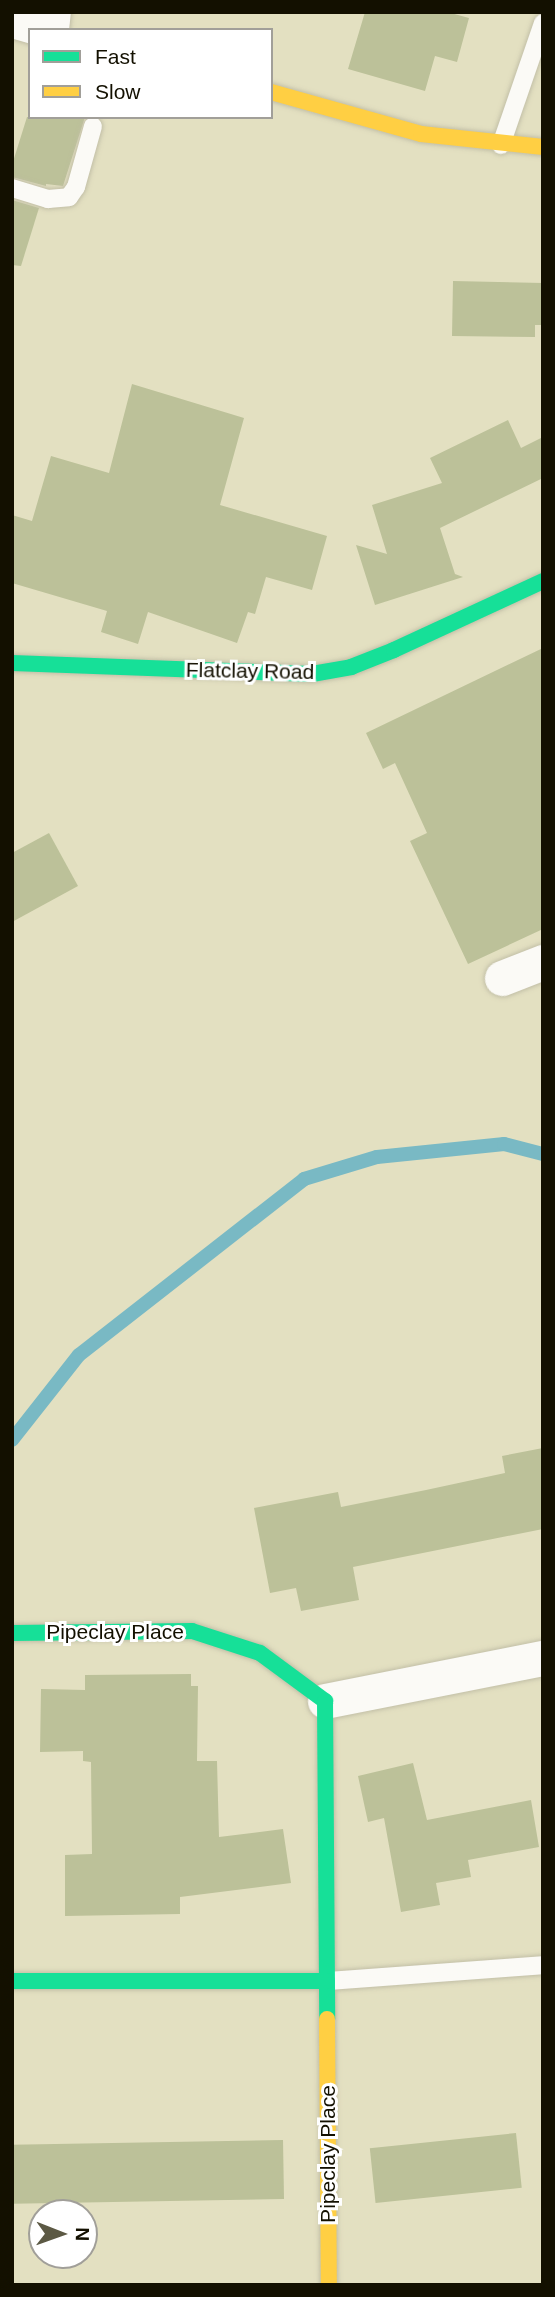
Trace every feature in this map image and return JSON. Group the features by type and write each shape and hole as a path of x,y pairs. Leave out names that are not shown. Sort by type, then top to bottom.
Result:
{"street":[{"path":"12,20 41,28"},
{"path":"273,93 421,134 501,145 543,147"},
{"name":"Flatclay Road","path":"16,670 312,674 351,667 394,650 543,581"},
{"path":"502,978 543,962"},
{"name":"Pipeclay Place","path":"12,1633 192,1631 260,1653 325,1701 329,2285"},
{"path":"325,1701 543,1658"},
{"path":"12,1980 327,1982"}],"lane":[{"path":"501,145 543,23"},
{"path":"12,188 48,199 69,197 76,187 93,125"},
{"path":"327,1982 543,1965"}],"building":[{"path":"365,12 447,12 469,18 457,62 435,56 425,91 348,69"},
{"path":"27,117 84,119 63,186 46,186 12,177 12,165"},
{"path":"12,200 39,208 21,266 12,265"},
{"path":"453,281 543,283 543,325 535,325 535,337 452,336"},
{"path":"132,384 244,418 220,505 327,536 312,590 266,577 255,614 248,612 237,643 148,612 138,644 101,632 107,611 12,583 12,515 32,521 51,456 109,473"},
{"path":"508,420 521,448 543,437 543,478 440,528 455,574 463,577 375,605 356,545 387,554 372,505 442,483 430,458"},
{"path":"543,648 543,929 468,964 410,841 427,833 395,763 383,769 366,733"},
{"path":"49,833 78,886 12,922 12,853"},
{"path":"543,1448 543,1529 353,1567 359,1600 301,1611 296,1588 270,1593 254,1508 338,1492 341,1507 426,1490 505,1473 502,1456"},
{"path":"191,1674 191,1686 198,1686 197,1761 217,1761 219,1837 283,1829 291,1883 180,1897 180,1914 65,1916 65,1855 92,1854 91,1762 83,1761 83,1751 40,1752 41,1689 85,1690 85,1675"},
{"path":"413,1763 427,1820 531,1800 539,1847 468,1860 471,1877 436,1883 440,1905 401,1912 384,1818 368,1822 358,1776"},
{"path":"516,2133 522,2188 376,2203 370,2148"},
{"path":"283,2140 284,2199 98,2202 98,2199 28,2199 28,2203 13,2204 12,2145"}],"waterway":[{"path":"12,1440 79,1355 304,1179 377,1157 504,1144 543,1154"}],"traffic: fast":[{"path":"12,663 312,674 351,667 394,650 543,581"},
{"path":"12,1633 192,1631 260,1653 325,1701 327,2019"},
{"path":"12,1981 327,1981"}],"traffic: slow":[{"path":"273,93 421,134 543,147"},
{"path":"327,2019 329,2285"}]}
